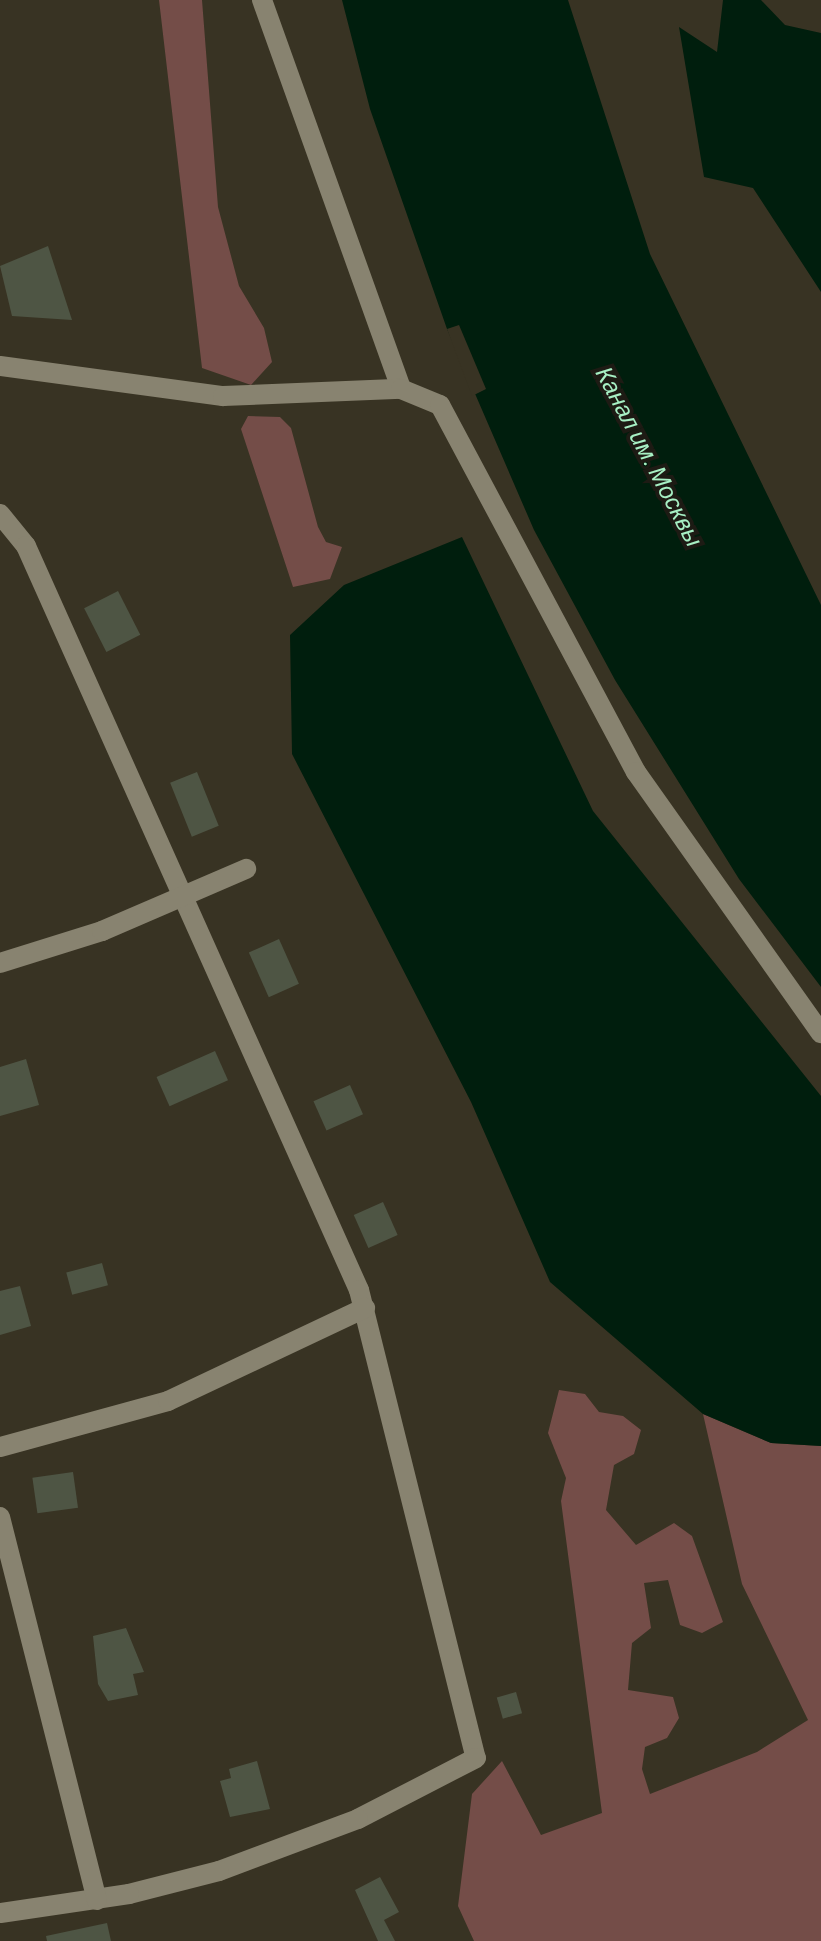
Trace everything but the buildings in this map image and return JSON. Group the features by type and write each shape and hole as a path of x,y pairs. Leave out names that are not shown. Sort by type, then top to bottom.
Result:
{"street":[{"path":"262,0 401,389"},
{"path":"0,366 264,399 401,389 440,405 456,428 572,665 636,772 821,1033"},
{"path":"0,514 26,546 365,1308 476,1758 299,1844 97,1900 0,1913"},
{"path":"0,963 184,898 246,869"},
{"path":"0,1447 183,1396 365,1308"},
{"path":"0,1517 97,1900"}],"shaded area":[{"path":"159,0 202,0 218,207 239,286 264,328 272,362 251,385 202,368"},
{"path":"248,416 280,417 291,428 318,527 326,542 342,547 330,579 293,587 241,429"},
{"path":"559,1390 585,1394 599,1412 623,1416 641,1430 634,1454 614,1465 606,1510 636,1545 674,1523 692,1536 723,1622 702,1633 680,1625 668,1580 644,1583 651,1628 632,1643 628,1690 673,1697 679,1718 667,1738 645,1747 642,1769 650,1794 757,1752 808,1720 742,1584 703,1414 771,1443 821,1446 821,1941 474,1941 458,1906 472,1794 502,1761 541,1835 602,1813 561,1501 566,1478 548,1433"}],"water":[{"name":"Канал им. Москвы","path":"342,0 568,0 650,254 821,605 821,987 739,879 615,680 534,530 447,329 370,109"},
{"path":"723,0 761,0 785,25 821,33 821,292 753,188 704,177 679,27 717,52"},
{"path":"462,537 593,811 821,1096 821,1446 771,1443 703,1414 550,1282 471,1102 292,754 290,635 344,585"}],"pier":[{"path":"459,325 486,389 472,396 447,329"}]}
